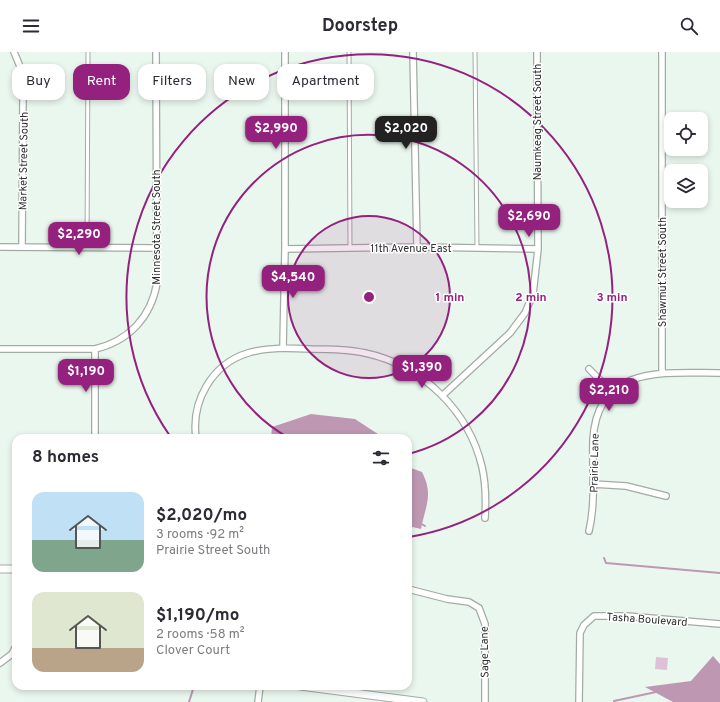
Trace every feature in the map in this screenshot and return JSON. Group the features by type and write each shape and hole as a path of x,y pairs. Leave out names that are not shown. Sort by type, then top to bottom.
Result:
{"street":[{"name":"Market Street South","path":"14,52 21,70 23,92 22,247"},
{"name":"Minnesota Street South","path":"0,349 95,349 106,346 123,338 135,328 152,304 157,283 156,52"},
{"path":"282,348 285,249 285,52"},
{"path":"414,52 417,247"},
{"name":"Naumkeag Street South","path":"443,395 510,332 525,313 533,294 538,249 537,52"},
{"name":"Shawmut Street South","path":"662,52 662,373"},
{"path":"0,247 157,248"},
{"name":"11th Avenue East","path":"285,249 417,247 538,249"},
{"path":"196,434 195,418 198,403 205,387 217,372 227,364 248,353 282,348 340,349 374,355 408,369 443,395 468,430 479,456 486,490 485,518"},
{"path":"94,434 95,349"},
{"path":"589,369 612,392"},
{"name":"Prairie Lane","path":"589,531 593,508 593,440 596,422 603,406 612,392 635,378 662,373 720,373"},
{"path":"593,484 626,486 666,496"},
{"path":"0,569 12,569"},
{"name":"Sage Lane","path":"412,590 475,604 481,612 485,624 484,702"},
{"name":"Tasha Boulevard","path":"579,702 580,633 584,625 594,616 627,616 720,624"},
{"path":"0,662 12,654"},
{"path":"258,702 260,690"},
{"path":"356,690 423,702"}],"lane":[{"path":"87,248 88,52"},
{"path":"349,52 350,248"},
{"path":"475,52 478,248"}],"shaded area":[{"path":"311,414 355,419 378,434 271,434 272,427"},
{"path":"412,468 422,472 426,480 428,501 421,529 412,527"},
{"path":"713,656 720,664 720,702 673,702 645,687 691,681"},
{"path":"656,657 668,658 667,670 655,669"}],"waterway":[{"path":"420,523 425,526"},
{"path":"604,558 606,563 720,573"},
{"path":"189,702 193,690"},
{"path":"614,701 656,692"}]}
